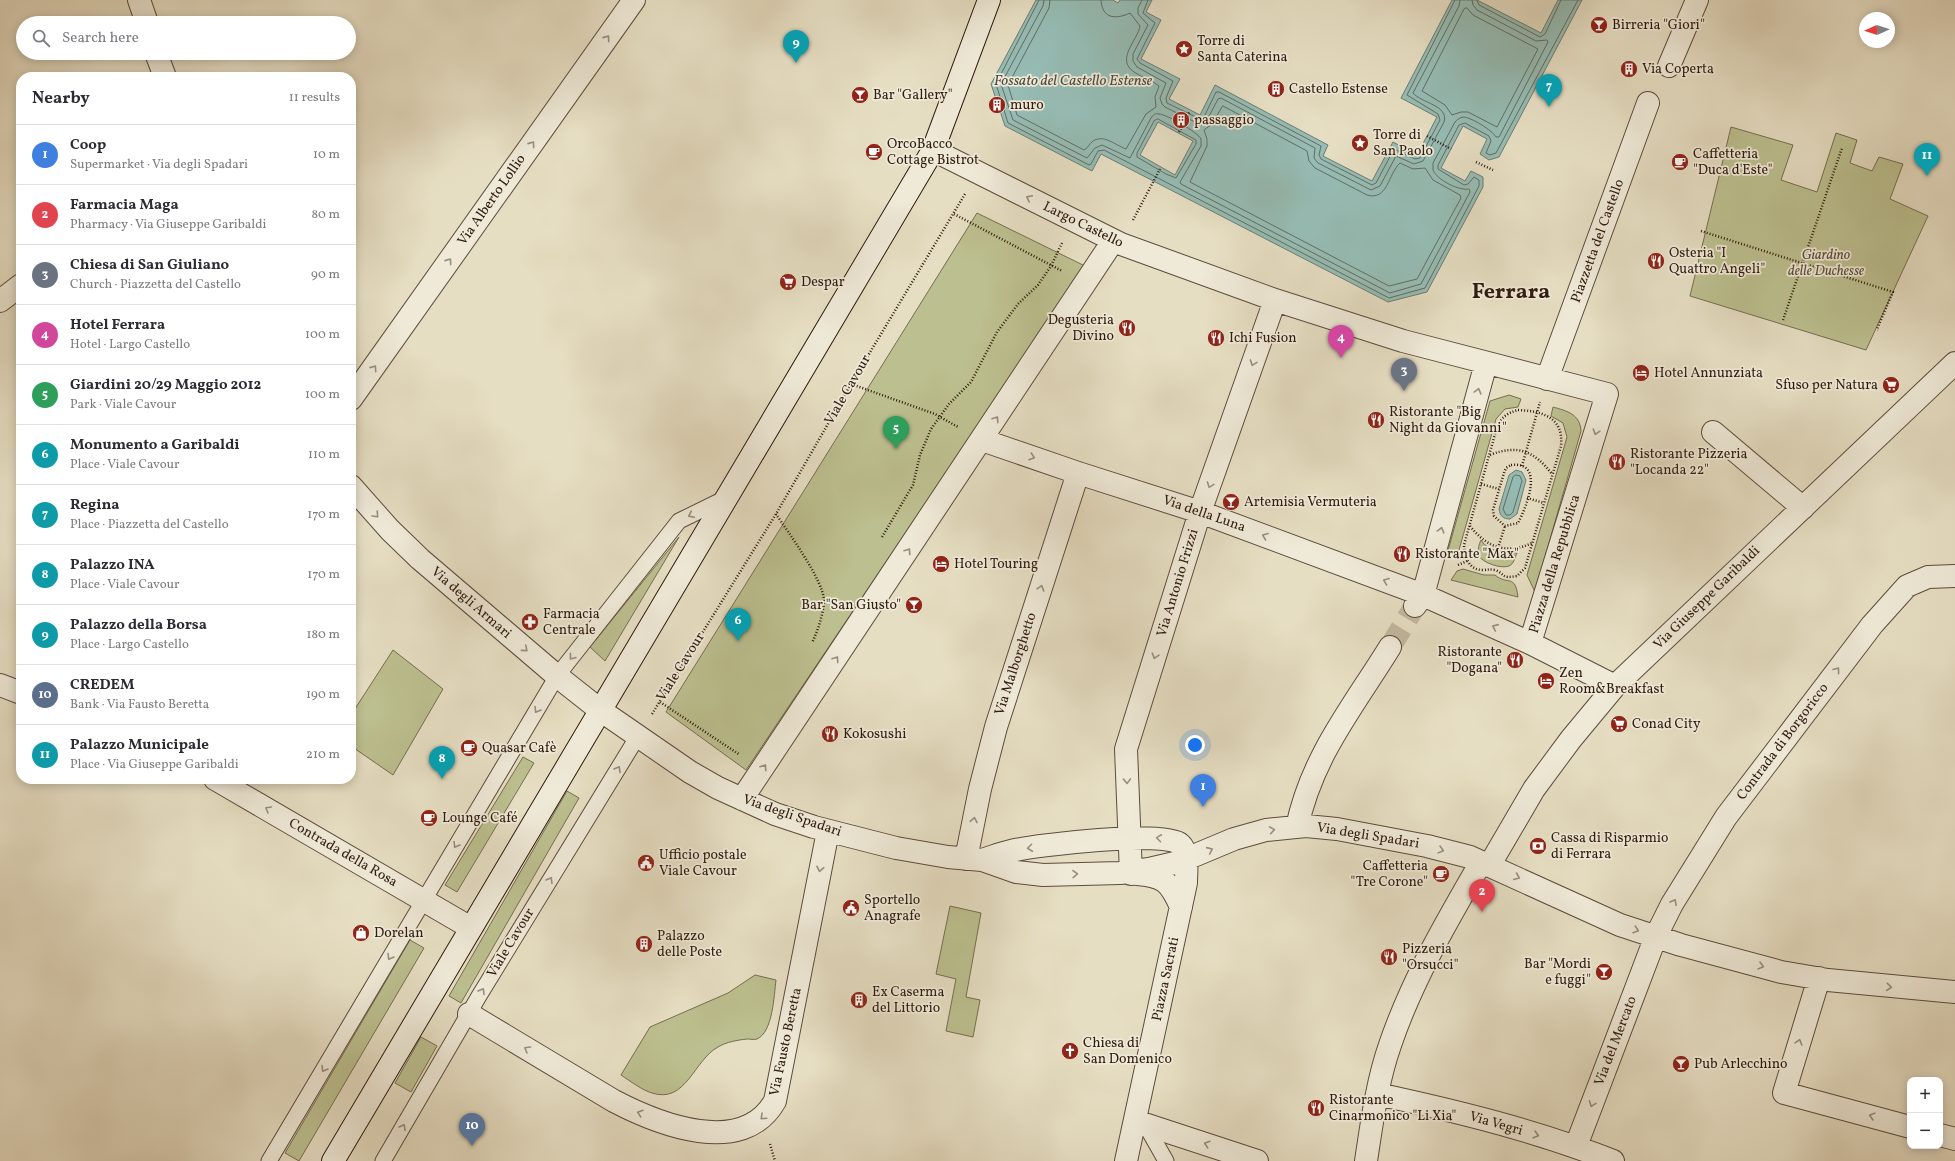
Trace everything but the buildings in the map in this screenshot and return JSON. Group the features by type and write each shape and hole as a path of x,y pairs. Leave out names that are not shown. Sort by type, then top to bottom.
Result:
{"street":[{"path":"139,0 145,16"},
{"name":"Via Alberto Lollio","path":"356,393 634,0"},
{"path":"333,1161 933,150 989,0"},
{"path":"1669,66 1697,0"},
{"path":"159,60 163,72"},
{"name":"Piazzetta del Castello","path":"1547,379 1648,103"},
{"name":"Largo Castello","path":"933,150 1117,242 1275,300 1390,337 1486,363"},
{"path":"742,800 1086,283 1117,242"},
{"path":"0,301 16,289"},
{"name":"Via Antonio Frizzi","path":"1127,873 1128,838 1126,749 1200,512 1275,300"},
{"path":"1419,600 1486,363 1547,379"},
{"name":"Via Giuseppe Garibaldi","path":"1366,1161 1377,1094 1390,1046 1410,994 1485,864 1534,790 1571,739 1615,686 1955,363"},
{"name":"Piazza della Repubblica","path":"1419,600 1530,643 1607,394 1547,379"},
{"path":"1713,432 1803,508"},
{"name":"Via della Luna","path":"982,440 1078,474 1200,512 1419,600"},
{"name":"Via Malborghetto","path":"974,859 980,789 996,727 1078,474"},
{"name":"Via degli Armari","path":"356,492 390,530 420,559 557,676 600,710"},
{"name":"Contrada di Borgoricco","path":"1656,936 1672,904 1726,817 1854,647 1907,586 1923,578 1946,576"},
{"path":"1530,643 1615,686"},
{"path":"1297,827 1306,793 1319,761 1344,718 1390,647"},
{"path":"0,684 16,691"},
{"name":"Via degli Spadari","path":"600,710 690,772 742,800 775,814 828,831 896,848 974,859 1016,872 1043,875 1127,873 1186,860 1234,839 1266,830 1297,827 1337,829 1427,846 1485,864 1620,925 1781,972 1870,985 1955,992"},
{"name":"Contrada della Rosa","path":"224,784 471,928"},
{"name":"Via Fausto Beretta","path":"469,1014 614,1101 634,1111 687,1128 712,1133 729,1133 757,1122 768,1113 775,1101 828,831"},
{"name":"Via degli Spadari","path":"974,859 1012,851 1128,838 1158,838 1177,842 1183,849 1186,860"},
{"name":"Piazza Sacrati","path":"1127,1160 1140,1122 1186,883 1186,860"},
{"path":"1127,873 1151,875 1169,884 1181,907"},
{"name":"Via del Mercato","path":"1583,1153 1656,936"},
{"path":"1818,978 1784,1093 1907,1126"},
{"name":"Via Vegri","path":"1377,1094 1431,1105 1613,1161"},
{"path":"1140,1122 1257,1161"},
{"path":"1943,1136 1955,1139"}],"lane":[{"path":"269,1161 557,676 679,521 726,498"},
{"name":"Viale Cavour","path":"383,1161 469,1014 638,736"},
{"path":"1140,1122 1166,1161"}],"path":[{"path":"1179,132 1190,111"},
{"path":"1427,136 1451,149"},
{"path":"1783,320 1842,148"},
{"path":"1476,162 1492,170"},
{"path":"1117,242 1160,169"},
{"name":"Viale Cavour","path":"638,736 776,514 851,384 954,214 976,172"},
{"path":"954,214 1086,283"},
{"path":"880,541 907,498 913,484 926,439 940,417 970,382 997,332 1007,318 1038,285 1051,266 1072,220"},
{"path":"1701,231 1803,262 1893,292 1878,330"},
{"path":"1522,466 1547,379"},
{"path":"851,384 940,417 982,440"},
{"path":"1518,410 1538,413 1548,416 1556,422 1561,430 1561,446 1525,568 1521,574 1517,576 1504,577 1494,570 1477,569 1467,561 1464,545 1497,427 1509,412 1518,410"},
{"path":"1490,455 1512,450 1526,452 1542,462 1552,474"},
{"path":"1511,465 1522,466 1528,469 1532,478 1527,498 1518,523 1505,526 1494,516 1499,489 1506,468 1511,465"},
{"path":"1481,484 1499,489"},
{"path":"1527,498 1544,502"},
{"path":"776,514 818,580 824,600 819,629 810,650 819,638"},
{"path":"1469,525 1484,540 1498,548 1519,548 1532,542"},
{"path":"1498,548 1505,526"},
{"path":"660,702 762,770"},
{"path":"740,755 745,748"}],"green space":[{"name":"Giardino delle Duchesse","path":"1731,127 1793,145 1781,180 1817,192 1836,133 1857,140 1850,163 1872,171 1879,157 1903,164 1890,199 1928,216 1866,350 1690,296"},
{"path":"977,213 1085,266 746,770 666,712"},
{"path":"1509,395 1521,399 1518,407 1505,409 1496,419 1459,550 1455,555 1447,554 1490,401"},
{"path":"1553,407 1572,414 1578,421 1581,431 1535,592 1527,575 1567,437 1563,423 1551,416"},
{"path":"679,537 605,661 590,647"},
{"path":"1481,540 1492,549 1502,552 1517,553 1512,564 1502,567 1488,563 1481,559 1478,552"},
{"path":"1463,569 1484,575 1495,575 1504,580 1513,582 1517,590 1518,597 1451,580 1457,571"},
{"path":"393,650 443,689 393,775 356,749 356,707"},
{"path":"523,757 534,763 457,892 445,885"},
{"path":"567,791 579,798 461,1003 449,996"},
{"path":"950,906 981,913 966,997 980,1000 973,1037 946,1031 956,979 936,974"},
{"path":"410,940 424,948 299,1161 285,1153"},
{"path":"755,975 776,980 770,1021 762,1035 757,1039 736,1041 718,1047 702,1061 681,1087 664,1095 648,1092 621,1075 650,1027 728,993"},
{"path":"421,1037 437,1046 411,1092 395,1083"}],"water":[{"name":"Fossato del Castello Estense","path":"1036,0 1113,0 1118,3 1120,0 1152,0 1146,12 1161,20 1141,59 1180,79 1169,99 1200,115 1215,85 1328,145 1323,156 1372,181 1393,142 1417,155 1437,117 1401,98 1452,0 1477,0 1541,33 1558,0 1582,0 1499,157 1489,160 1480,154 1487,139 1463,126 1441,168 1465,181 1471,171 1483,177 1483,187 1427,292 1388,302 1101,154 1092,171 1005,126 991,84","holes":["1158,122 1193,141 1175,175 1140,155"]},
{"path":"1516,470 1522,472 1526,480 1517,514 1508,519 1502,517 1499,509 1509,475"}],"tunnel":[{"path":"1390,647 1415,606"}],"place":[{"name":"Birreria \"Giori\"","path":"1599,25"},
{"name":"Torre di Santa Caterina","path":"1184,49"},
{"name":"Palazzo della Borsa","path":"796,63"},
{"name":"Via Coperta","path":"1629,69"},
{"name":"Castello Estense","path":"1276,89"},
{"name":"Bar \"Gallery\"","path":"860,95"},
{"name":"muro","path":"997,105"},
{"name":"Regina","path":"1549,107"},
{"name":"passaggio","path":"1181,120"},
{"name":"Torre di San Paolo","path":"1360,143"},
{"name":"OrcoBacco Cottage Bistrot","path":"874,152"},
{"name":"Caffetteria \"Duca d'Este\"","path":"1680,162"},
{"name":"Palazzo Municipale","path":"1927,176"},
{"name":"Osteria \"I Quattro Angeli\"","path":"1656,261"},
{"name":"Despar","path":"788,282"},
{"name":"Degusteria Divino","path":"1127,328"},
{"name":"Ichi Fusion","path":"1216,338"},
{"name":"Hotel Ferrara","path":"1341,358"},
{"name":"Hotel Annunziata","path":"1641,373"},
{"name":"Sfuso per Natura","path":"1891,385"},
{"name":"Chiesa di San Giuliano","path":"1404,391"},
{"name":"Ristorante \"Big Night da Giovanni\"","path":"1376,420"},
{"name":"Giardini 20/29 Maggio 2012","path":"896,449"},
{"name":"Ristorante Pizzeria \"Locanda 22\"","path":"1617,462"},
{"name":"Artemisia Vermuteria","path":"1231,502"},
{"name":"Ristorante \"Max\"","path":"1402,554"},
{"name":"Hotel Touring","path":"941,564"},
{"name":"Bar \"San Giusto\"","path":"914,605"},
{"name":"Farmacia Centrale","path":"530,622"},
{"name":"Monumento a Garibaldi","path":"738,641"},
{"name":"Ristorante \"Dogana\"","path":"1515,660"},
{"name":"Zen Room&Breakfast","path":"1546,681"},
{"name":"Conad City","path":"1619,724"},
{"name":"Kokosushi","path":"830,734"},
{"name":"Quasar Cafè","path":"469,748"},
{"name":"Palazzo INA","path":"442,779"},
{"name":"Coop","path":"1203,807"},
{"name":"Lounge Café","path":"429,818"},
{"name":"Cassa di Risparmio di Ferrara","path":"1538,846"},
{"name":"Ufficio postale Viale Cavour","path":"646,863"},
{"name":"Caffetteria \"Tre Corone\"","path":"1441,874"},
{"name":"Sportello Anagrafe","path":"851,908"},
{"name":"Farmacia Maga","path":"1482,912"},
{"name":"Dorelan","path":"361,933"},
{"name":"Palazzo delle Poste","path":"644,944"},
{"name":"Pizzeria \"Orsucci\"","path":"1389,957"},
{"name":"Bar \"Mordi e fuggi\"","path":"1604,972"},
{"name":"Ex Caserma del Littorio","path":"859,1000"},
{"name":"Chiesa di San Domenico","path":"1070,1051"},
{"name":"Pub Arlecchino","path":"1681,1064"},
{"name":"Ristorante Cinarmonico \"Li Xia\"","path":"1316,1108"},
{"name":"CREDEM","path":"472,1146"}],"district":[{"name":"Ferrara","path":"1511,292"}]}
